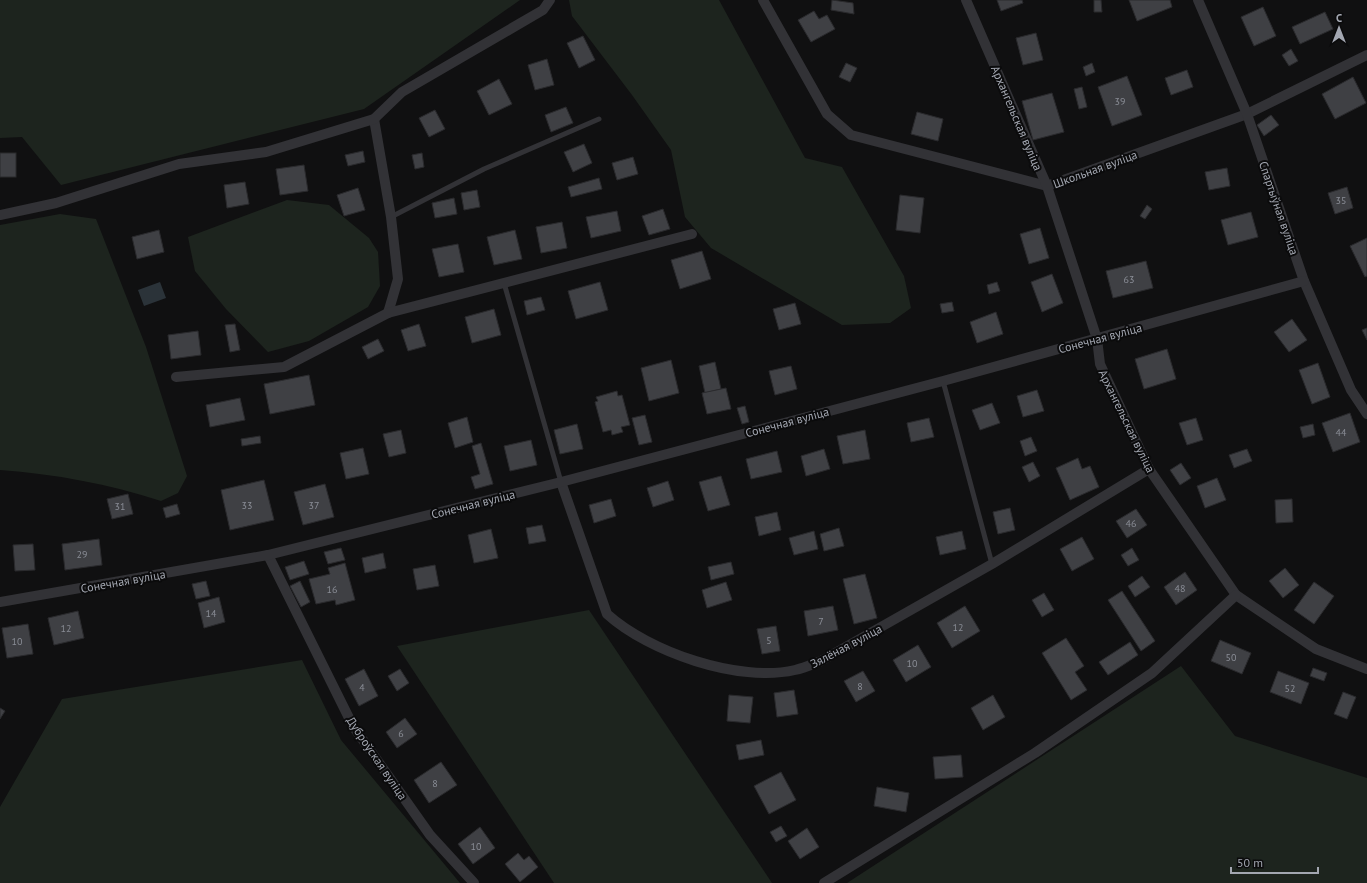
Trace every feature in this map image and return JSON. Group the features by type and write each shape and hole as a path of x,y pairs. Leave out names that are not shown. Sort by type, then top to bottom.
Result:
{"street":[{"path":"0,215 56,202 179,164 266,152 374,119 402,92 543,10 550,0"},
{"name":"Школьная вуліца","path":"763,0 827,114 851,135 1047,186 1247,114 1367,55"},
{"name":"Архангельская вуліца","path":"966,0 1047,186 1097,339 1100,364 1148,469 1236,595 1316,649 1367,669"},
{"name":"Спартыўная вуліца","path":"1198,0 1247,114 1304,281 1351,390 1367,414"},
{"path":"374,119 391,218 398,279 388,313"},
{"path":"176,378 284,367 388,313 692,234"},
{"name":"Сонечная вуліца","path":"0,602 268,555 560,482 943,381 1304,281"},
{"name":"Зялёная вуліца","path":"560,482 607,614 622,628 665,650 707,665 757,673 794,670 821,661 992,564 1148,469"},
{"name":"Дуброўская вуліца","path":"268,555 353,726 430,835 474,883"},
{"path":"824,883 1034,753 1152,673 1236,595"}],"lane":[{"path":"391,218 484,169 599,119"},
{"path":"504,283 560,482"},
{"path":"943,381 992,564"}],"shaded area":[{"path":"0,0 520,0 364,109 61,185 22,137 0,138"},
{"path":"569,0 719,0 805,158 842,167 904,276 911,308 890,323 842,325 711,248 685,217 671,150 632,95 572,16"},
{"path":"287,200 329,205 369,238 378,252 380,286 368,307 309,341 268,352 226,309 195,271 188,237"},
{"path":"60,214 96,219 146,347 187,476 178,493 161,501 82,481 41,474 0,470 0,225"},
{"path":"160,282 166,298 144,306 138,290"},
{"path":"589,610 772,883 554,883 397,646"},
{"path":"302,660 341,740 460,883 0,883 0,807 62,699"},
{"path":"1181,666 1235,736 1367,778 1367,883 847,883"}],"building":[{"path":"832,0 853,3 854,14 831,10"},
{"path":"997,0 1022,0 1023,3 1001,11"},
{"path":"1094,0 1101,0 1102,12 1094,12"},
{"path":"1129,0 1170,0 1172,7 1137,21"},
{"path":"1263,7 1276,36 1254,46 1241,17"},
{"path":"814,11 819,19 827,15 835,29 811,42 798,20"},
{"path":"1325,12 1333,29 1300,44 1292,27"},
{"path":"1036,33 1043,60 1023,65 1016,38"},
{"path":"583,36 595,60 579,68 567,43"},
{"path":"1291,49 1298,61 1289,66 1282,55"},
{"path":"547,59 554,85 535,90 528,65"},
{"path":"846,63 857,68 850,82 839,77"},
{"path":"1092,63 1095,72 1086,76 1083,67"},
{"path":"1187,70 1193,87 1171,95 1165,78"},
{"path":"1127,76 1142,115 1112,126 1098,87"},
{"path":"1353,77 1366,103 1335,119 1322,94"},
{"path":"499,79 512,104 489,115 477,91"},
{"path":"1082,87 1087,107 1079,109 1074,89"},
{"path":"1052,93 1064,132 1033,140 1022,101"},
{"path":"566,107 573,123 551,132 545,115"},
{"path":"435,110 445,129 429,137 419,118"},
{"path":"917,112 943,119 938,141 911,134"},
{"path":"1271,115 1279,125 1264,136 1257,125"},
{"path":"584,144 592,163 573,172 564,152"},
{"path":"363,151 365,162 348,166 345,155"},
{"path":"0,153 16,153 16,177 0,177"},
{"path":"422,153 424,167 415,169 412,155"},
{"path":"633,157 638,174 617,180 612,163"},
{"path":"304,165 308,191 280,195 276,169"},
{"path":"1227,168 1230,186 1209,190 1205,172"},
{"path":"599,178 602,189 571,197 568,187"},
{"path":"245,182 249,204 227,208 224,185"},
{"path":"1347,187 1353,208 1335,214 1328,193"},
{"path":"358,188 365,210 344,216 337,195"},
{"path":"477,190 480,207 464,210 461,193"},
{"path":"900,195 924,198 920,233 896,230"},
{"path":"454,198 457,214 435,218 432,203"},
{"path":"1147,205 1152,209 1145,219 1140,216"},
{"path":"663,209 670,229 649,235 642,216"},
{"path":"617,211 621,231 591,238 586,217"},
{"path":"1251,212 1258,237 1228,245 1221,220"},
{"path":"562,222 567,248 541,253 536,227"},
{"path":"1040,228 1049,258 1029,264 1020,234"},
{"path":"159,230 164,252 137,259 132,237"},
{"path":"515,230 522,259 494,265 487,237"},
{"path":"1367,238 1367,276 1365,277 1350,246"},
{"path":"458,244 464,272 439,277 432,249"},
{"path":"702,251 711,279 680,289 671,260"},
{"path":"1146,261 1153,288 1113,298 1106,271"},
{"path":"1052,274 1063,303 1042,312 1031,282"},
{"path":"600,282 608,310 576,319 568,291"},
{"path":"997,282 1000,291 989,294 987,285"},
{"path":"541,297 545,310 527,315 524,301"},
{"path":"952,302 954,311 942,313 940,304"},
{"path":"795,303 801,324 779,330 773,309"},
{"path":"494,309 501,335 472,343 465,317"},
{"path":"996,312 1003,334 977,343 970,322"},
{"path":"1292,319 1307,340 1289,352 1274,332"},
{"path":"235,324 240,350 230,352 225,325"},
{"path":"419,324 426,346 408,351 401,330"},
{"path":"1367,328 1367,340 1362,330"},
{"path":"198,331 201,355 171,359 168,335"},
{"path":"378,339 384,351 368,359 362,347"},
{"path":"1167,349 1176,379 1144,389 1135,359"},
{"path":"671,360 679,393 649,401 641,368"},
{"path":"715,362 721,389 705,393 699,366"},
{"path":"1318,363 1330,397 1312,404 1299,370"},
{"path":"791,366 797,389 775,395 769,371"},
{"path":"309,375 315,405 270,414 264,384"},
{"path":"726,388 731,409 707,414 702,393"},
{"path":"1037,390 1044,411 1023,417 1017,396"},
{"path":"617,391 618,396 622,395 630,425 621,427 623,432 612,435 611,430 603,432 595,402 598,401 596,397"},
{"path":"240,398 245,420 210,427 206,405"},
{"path":"992,403 1000,423 980,430 972,410"},
{"path":"745,406 749,422 742,424 737,408"},
{"path":"1350,413 1360,442 1333,452 1322,423"},
{"path":"645,415 652,442 639,445 632,418"},
{"path":"467,417 473,442 455,448 448,423"},
{"path":"929,418 934,437 911,442 907,423"},
{"path":"1196,418 1203,440 1187,445 1179,423"},
{"path":"577,424 583,449 560,454 554,430"},
{"path":"1313,424 1315,435 1303,438 1300,427"},
{"path":"401,430 406,453 389,457 383,434"},
{"path":"865,430 870,459 843,464 837,436"},
{"path":"260,436 261,443 242,446 241,439"},
{"path":"1031,437 1037,451 1025,456 1020,441"},
{"path":"531,440 537,465 510,471 504,446"},
{"path":"481,443 493,484 475,489 471,477 480,474 472,446"},
{"path":"363,448 369,474 346,479 340,453"},
{"path":"824,449 830,469 806,476 801,456"},
{"path":"1247,449 1252,461 1234,468 1229,455"},
{"path":"777,451 782,472 751,479 746,459"},
{"path":"1078,458 1082,469 1090,466 1099,487 1070,500 1056,468"},
{"path":"1033,462 1040,476 1029,482 1022,467"},
{"path":"1181,463 1191,478 1180,485 1170,470"},
{"path":"721,476 730,505 708,511 699,482"},
{"path":"1217,478 1226,500 1205,508 1197,486"},
{"path":"264,480 274,520 230,530 221,490"},
{"path":"668,481 674,500 653,507 647,488"},
{"path":"325,484 334,517 303,525 294,492"},
{"path":"128,494 133,514 112,519 107,499"},
{"path":"611,499 616,516 594,523 589,505"},
{"path":"1292,499 1293,522 1276,523 1275,500"},
{"path":"177,504 180,514 166,518 163,508"},
{"path":"1010,508 1015,530 998,534 993,512"},
{"path":"1136,509 1147,525 1127,538 1116,521"},
{"path":"777,512 781,530 759,536 755,517"},
{"path":"542,525 546,541 529,544 526,528"},
{"path":"839,528 844,546 824,551 820,534"},
{"path":"491,529 498,558 474,563 468,535"},
{"path":"814,531 818,549 794,555 789,538"},
{"path":"962,531 966,549 940,555 936,537"},
{"path":"1082,537 1094,559 1072,571 1060,549"},
{"path":"99,539 102,565 65,570 62,544"},
{"path":"33,544 35,570 15,571 13,545"},
{"path":"341,548 345,560 328,564 324,552"},
{"path":"1132,548 1139,560 1128,566 1121,555"},
{"path":"383,553 386,568 365,573 362,558"},
{"path":"304,561 309,574 290,580 285,567"},
{"path":"731,562 734,574 711,580 708,567"},
{"path":"345,563 355,600 336,605 335,600 316,604 309,579 330,574 328,568"},
{"path":"435,565 439,586 417,590 413,569"},
{"path":"1285,568 1299,585 1283,598 1269,581"},
{"path":"1185,572 1197,590 1176,605 1164,587"},
{"path":"865,574 877,618 854,624 843,579"},
{"path":"1142,576 1150,587 1135,597 1128,586"},
{"path":"206,581 210,596 196,599 192,584"},
{"path":"300,581 310,602 301,607 290,586"},
{"path":"726,582 732,600 707,608 702,590"},
{"path":"1314,582 1334,596 1314,624 1294,610"},
{"path":"1122,591 1155,641 1141,651 1108,600"},
{"path":"1044,593 1054,610 1042,617 1032,600"},
{"path":"219,597 225,622 204,628 198,603"},
{"path":"833,606 838,630 808,636 804,611"},
{"path":"965,606 980,631 952,648 937,623"},
{"path":"78,611 84,638 54,645 48,618"},
{"path":"28,624 33,654 7,658 2,628"},
{"path":"776,626 780,651 762,654 757,629"},
{"path":"1066,638 1084,666 1075,672 1087,690 1071,700 1042,653"},
{"path":"1220,640 1251,653 1242,674 1211,661"},
{"path":"1130,642 1138,655 1108,675 1099,662"},
{"path":"918,645 931,667 906,682 893,660"},
{"path":"1313,668 1327,673 1324,681 1310,676"},
{"path":"364,669 378,696 359,706 345,679"},
{"path":"400,669 409,683 397,691 388,676"},
{"path":"863,671 875,691 856,702 844,681"},
{"path":"1278,671 1309,683 1301,704 1270,692"},
{"path":"794,690 798,714 777,717 774,693"},
{"path":"1343,692 1356,697 1347,719 1334,714"},
{"path":"729,695 753,697 750,723 727,721"},
{"path":"993,695 1005,717 983,730 971,708"},
{"path":"0,708 5,711 0,719"},
{"path":"405,718 417,734 397,748 386,732"},
{"path":"761,740 764,755 739,760 736,745"},
{"path":"961,755 963,777 935,779 933,757"},
{"path":"441,762 457,785 429,803 414,780"},
{"path":"781,772 796,800 769,814 754,786"},
{"path":"877,787 909,793 906,812 874,806"},
{"path":"781,826 787,836 776,842 770,832"},
{"path":"480,827 495,848 473,864 458,844"},
{"path":"807,828 819,847 800,859 788,841"},
{"path":"518,853 524,860 529,856 538,867 520,882 505,864"}]}
